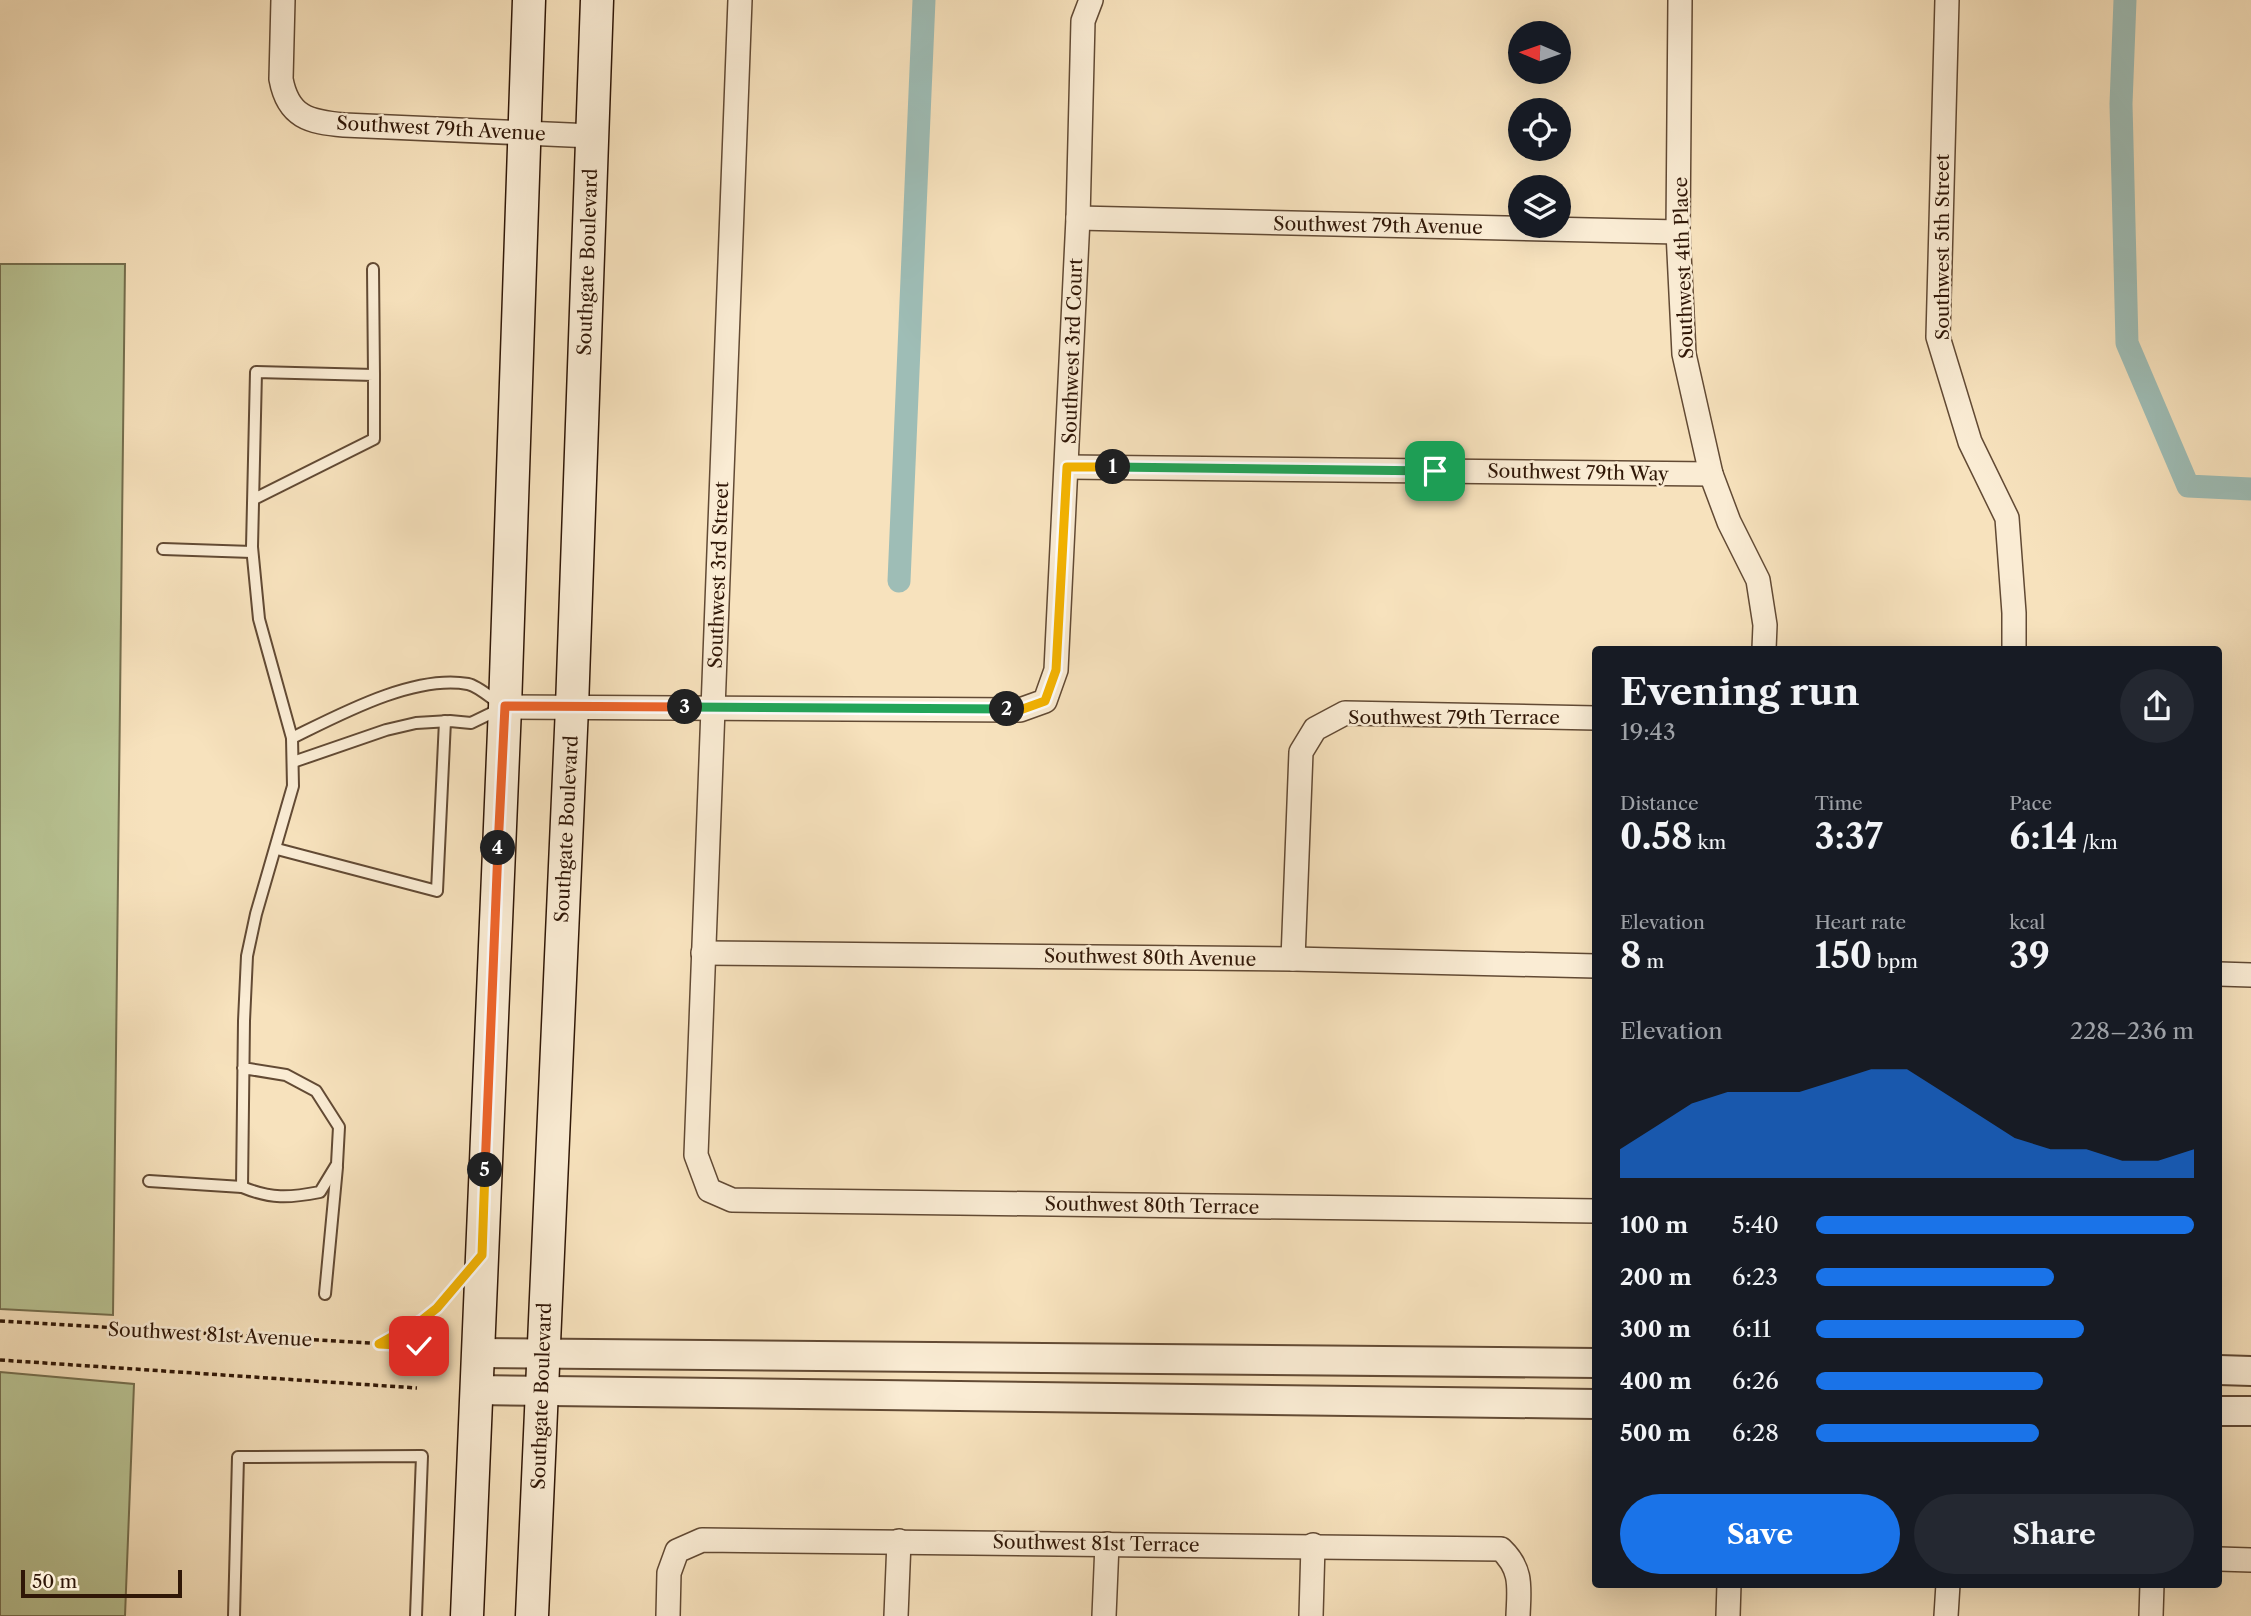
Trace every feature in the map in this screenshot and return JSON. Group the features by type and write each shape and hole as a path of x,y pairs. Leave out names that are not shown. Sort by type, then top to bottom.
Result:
{"main road":[{"path":"467,1616 505,706 529,0"},
{"name":"Southgate Boulevard","path":"532,1616 572,707 597,0"}],"street":[{"name":"Southwest 79th Avenue","path":"283,0 281,79 284,92 294,109 307,119 327,123 592,136"},
{"name":"Southwest 3rd Street","path":"709,1190 696,1155 740,0"},
{"name":"Southwest 3rd Court","path":"713,706 1020,710 1045,701 1056,670 1078,218 1083,21 1091,0"},
{"name":"Southwest 4th Place","path":"1681,0 1678,232 1684,354 1712,474 1729,522 1758,580 1765,625 1764,646"},
{"name":"Southwest 5th Street","path":"1947,0 1938,337 1970,442 2007,518 2014,646"},
{"name":"Southwest 79th Avenue","path":"1078,218 1678,232"},
{"name":"Southwest 79th Way","path":"1067,467 1712,474"},
{"path":"505,706 713,706"},
{"name":"Southwest 79th Terrace","path":"1293,958 1301,752 1315,729 1345,713 1592,718"},
{"name":"Southwest 80th Avenue","path":"703,953 1293,958 1592,965"},
{"path":"2222,974 2251,975"},
{"name":"Southwest 80th Terrace","path":"709,1190 732,1200 1592,1211"},
{"path":"477,1353 1592,1363"},
{"path":"2222,1370 2251,1371"},
{"path":"476,1390 1592,1404"},
{"path":"2222,1411 2251,1411"},
{"name":"Southwest 81st Terrace","path":"667,1616 669,1573 677,1551 702,1539 1501,1549 1513,1560 1519,1581 1518,1616"},
{"path":"896,1616 898,1541"},
{"path":"1104,1616 1107,1544"},
{"path":"1311,1616 1313,1545"},
{"path":"2222,1559 2251,1560"},
{"path":"1728,1616 1729,1588"},
{"path":"1946,1616 1948,1588"},
{"path":"2151,1616 2152,1588"}],"lane":[{"path":"254,499 374,439 373,269"},
{"path":"242,1187 247,956 256,914 277,849 293,786 292,738 259,619 252,552 256,372 374,375"},
{"path":"163,549 252,552"},
{"path":"292,738 367,702 417,686 470,684 505,706"},
{"path":"293,762 386,730 416,723 471,723 505,706"},
{"path":"277,849 437,891 445,721"},
{"path":"243,1068 286,1075 316,1091 339,1127 326,1294"},
{"path":"149,1181 242,1187 259,1194 288,1198 320,1192 337,1164"},
{"path":"234,1616 238,1457 422,1456 416,1616"}],"path":[{"path":"379,1344 422,1320 437,1308 482,1255"},
{"name":"Southwest 81st Avenue","path":"0,1321 419,1346"},
{"name":"Southwest 81st Avenue","path":"0,1360 417,1388"}],"green space":[{"path":"0,264 125,264 113,1315 0,1309"},
{"path":"0,1372 134,1384 125,1616 0,1616"}],"waterway":[{"path":"899,581 924,0"},
{"path":"2125,0 2121,104 2127,343 2188,486 2251,489"}],"route":[{"path":"419,1346 379,1344 422,1320 437,1308 482,1255 505,706 1020,710 1045,701 1056,670 1067,467 1435,471"}]}
